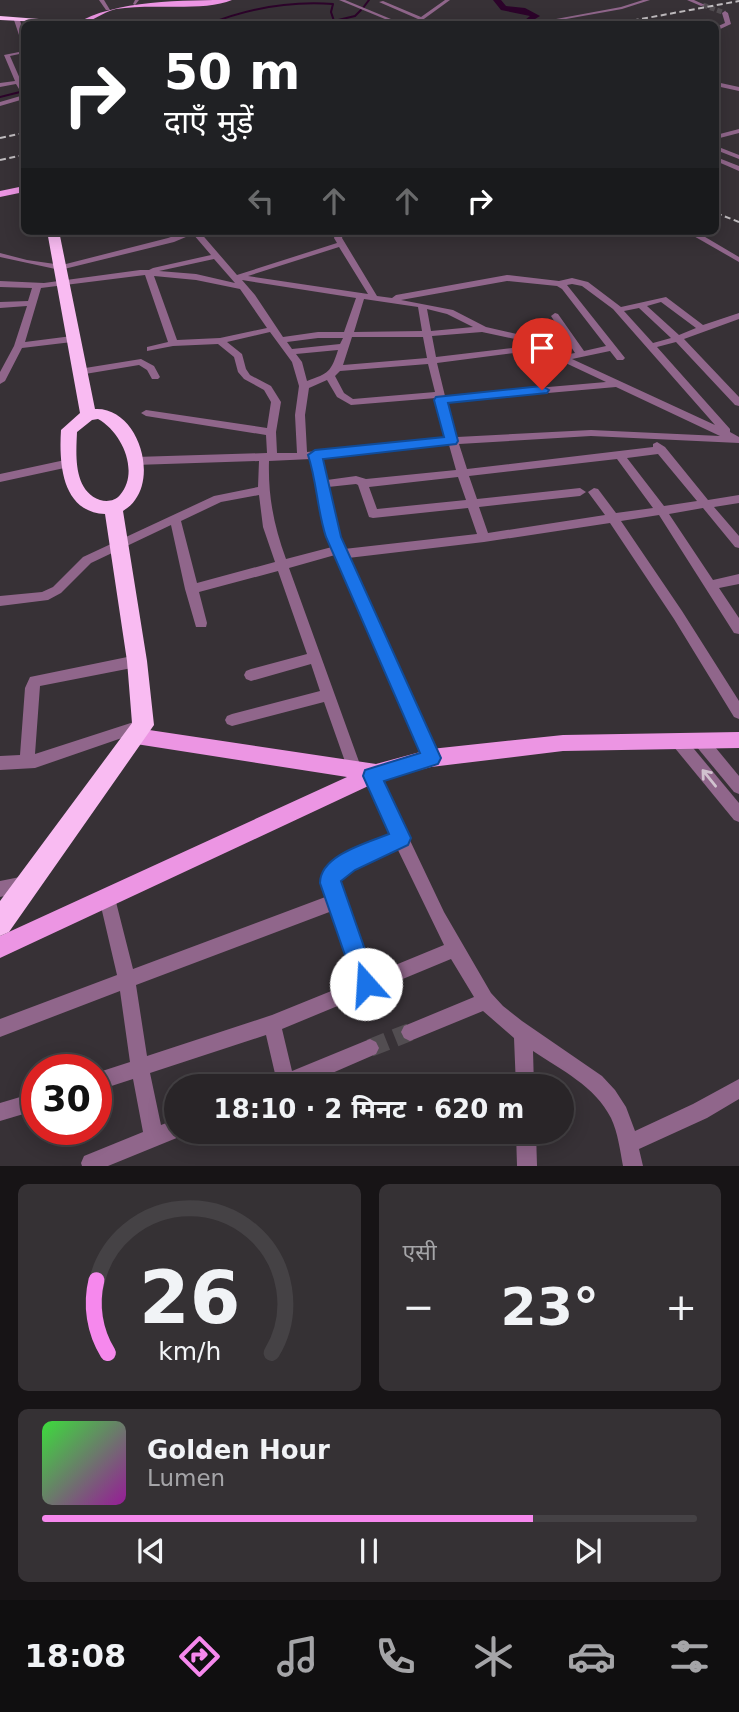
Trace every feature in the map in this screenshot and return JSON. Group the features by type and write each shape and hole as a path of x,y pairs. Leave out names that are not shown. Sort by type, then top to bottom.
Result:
{"highway":[{"path":"6,19 31,21"},
{"path":"53,235 88,415"},
{"path":"100,414 118,424 132,447 137,478 134,491 129,498 113,507 96,507 85,500 75,490 65,464 69,430 88,415 100,414"},
{"path":"0,923 140,731 137,661 113,507"}],"main road":[{"path":"84,21 108,9 136,2 229,0"},
{"path":"0,194 21,190"},
{"path":"140,731 368,773"},
{"path":"0,947 368,773 431,758 563,743 739,740"}],"street":[{"path":"101,0 108,9"},
{"path":"341,0 393,21"},
{"path":"393,0 427,4"},
{"path":"419,21 448,0"},
{"path":"549,21 622,8 648,0"},
{"path":"689,0 702,5"},
{"path":"372,9 382,1 422,19"},
{"path":"719,28 728,24 725,13"},
{"path":"6,19 21,37"},
{"path":"0,85 20,85 4,57 9,53 21,52"},
{"path":"11,72 21,69"},
{"path":"719,85 739,89"},
{"path":"0,104 21,98"},
{"path":"719,130 727,134"},
{"path":"719,136 739,131"},
{"path":"719,149 739,157"},
{"path":"719,160 739,169"},
{"path":"0,255 59,267 185,235"},
{"path":"199,235 237,277 300,369 304,386 300,415 309,456 323,484 328,520 431,758"},
{"path":"339,235 341,244 374,298"},
{"path":"696,235 739,260"},
{"path":"237,277 341,244"},
{"path":"0,284 37,286 145,273 218,256"},
{"path":"145,273 196,277 244,287"},
{"path":"145,273 173,343"},
{"path":"237,277 422,305 450,312 482,329 518,337 541,347 736,438"},
{"path":"385,300 502,278 586,284 618,310 736,438"},
{"path":"559,284 565,287 620,358"},
{"path":"0,381 19,346 37,286"},
{"path":"361,296 333,372 341,395 351,402 618,383"},
{"path":"618,310 663,299 700,327"},
{"path":"0,305 31,303"},
{"path":"640,304 693,353 739,402"},
{"path":"422,305 430,361 451,441 484,538"},
{"path":"555,316 581,354"},
{"path":"650,346 677,340 700,327 739,316"},
{"path":"150,349 173,343 220,341 272,329"},
{"path":"280,340 348,334 426,334 482,329"},
{"path":"19,346 72,339"},
{"path":"220,341 239,356 241,370 247,377 273,394 276,412 264,490 269,527 328,695 457,948 487,1001 523,1034 589,1075 603,1087 624,1121 633,1166"},
{"path":"290,352 342,347"},
{"path":"304,386 333,372 541,347"},
{"path":"562,358 612,348"},
{"path":"79,372 141,362 151,368 155,377"},
{"path":"146,412 271,432"},
{"path":"135,461 309,456 451,441 591,433 736,438"},
{"path":"648,435 739,544"},
{"path":"323,484 356,480 365,483 661,450"},
{"path":"620,456 661,510 739,629"},
{"path":"0,478 65,464"},
{"path":"365,483 366,498 373,514 580,492"},
{"path":"0,601 44,597 57,590 87,560 218,499 264,490"},
{"path":"594,492 678,615 739,713"},
{"path":"191,589 340,552 484,538 739,499"},
{"path":"174,519 201,623"},
{"path":"711,585 739,579"},
{"path":"251,675 314,658"},
{"path":"27,762 32,688 35,681 137,661"},
{"path":"232,720 328,695"},
{"path":"0,763 27,762 140,731"},
{"path":"701,741 739,787"},
{"path":"680,742 739,815"},
{"path":"366,984 331,883 331,876 336,869 401,838"},
{"path":"0,889 28,883"},
{"path":"107,898 127,982 154,1138"},
{"path":"0,1028 337,901"},
{"path":"112,1077 272,1024 457,948"},
{"path":"410,1032 487,1001"},
{"path":"272,1024 280,1074"},
{"path":"523,1034 525,1074"},
{"path":"308,1074 370,1048"},
{"path":"630,1143 700,1111 739,1088"},
{"path":"0,1112 21,1106"},
{"path":"92,1163 164,1134"},
{"path":"526,1144 527,1166"}],"waterway":[{"path":"363,8 369,0"},
{"path":"497,0 504,8 522,10 536,16 528,21"},
{"path":"218,21 254,10 301,4 333,4 331,12 334,21"},
{"path":"334,21 355,16 361,10"},
{"path":"0,97 21,92"}],"tunnel":[{"path":"703,5 725,13"},
{"path":"370,1048 410,1032"}],"railway":[{"path":"630,21 739,1"},
{"path":"0,138 21,134"},
{"path":"0,160 21,156"},
{"path":"719,214 739,222"}],"route":[{"path":"366,984 331,883 331,876 336,869 401,838 372,776 431,758 363,599 333,537 315,455 451,441 441,400 542,390"}]}
